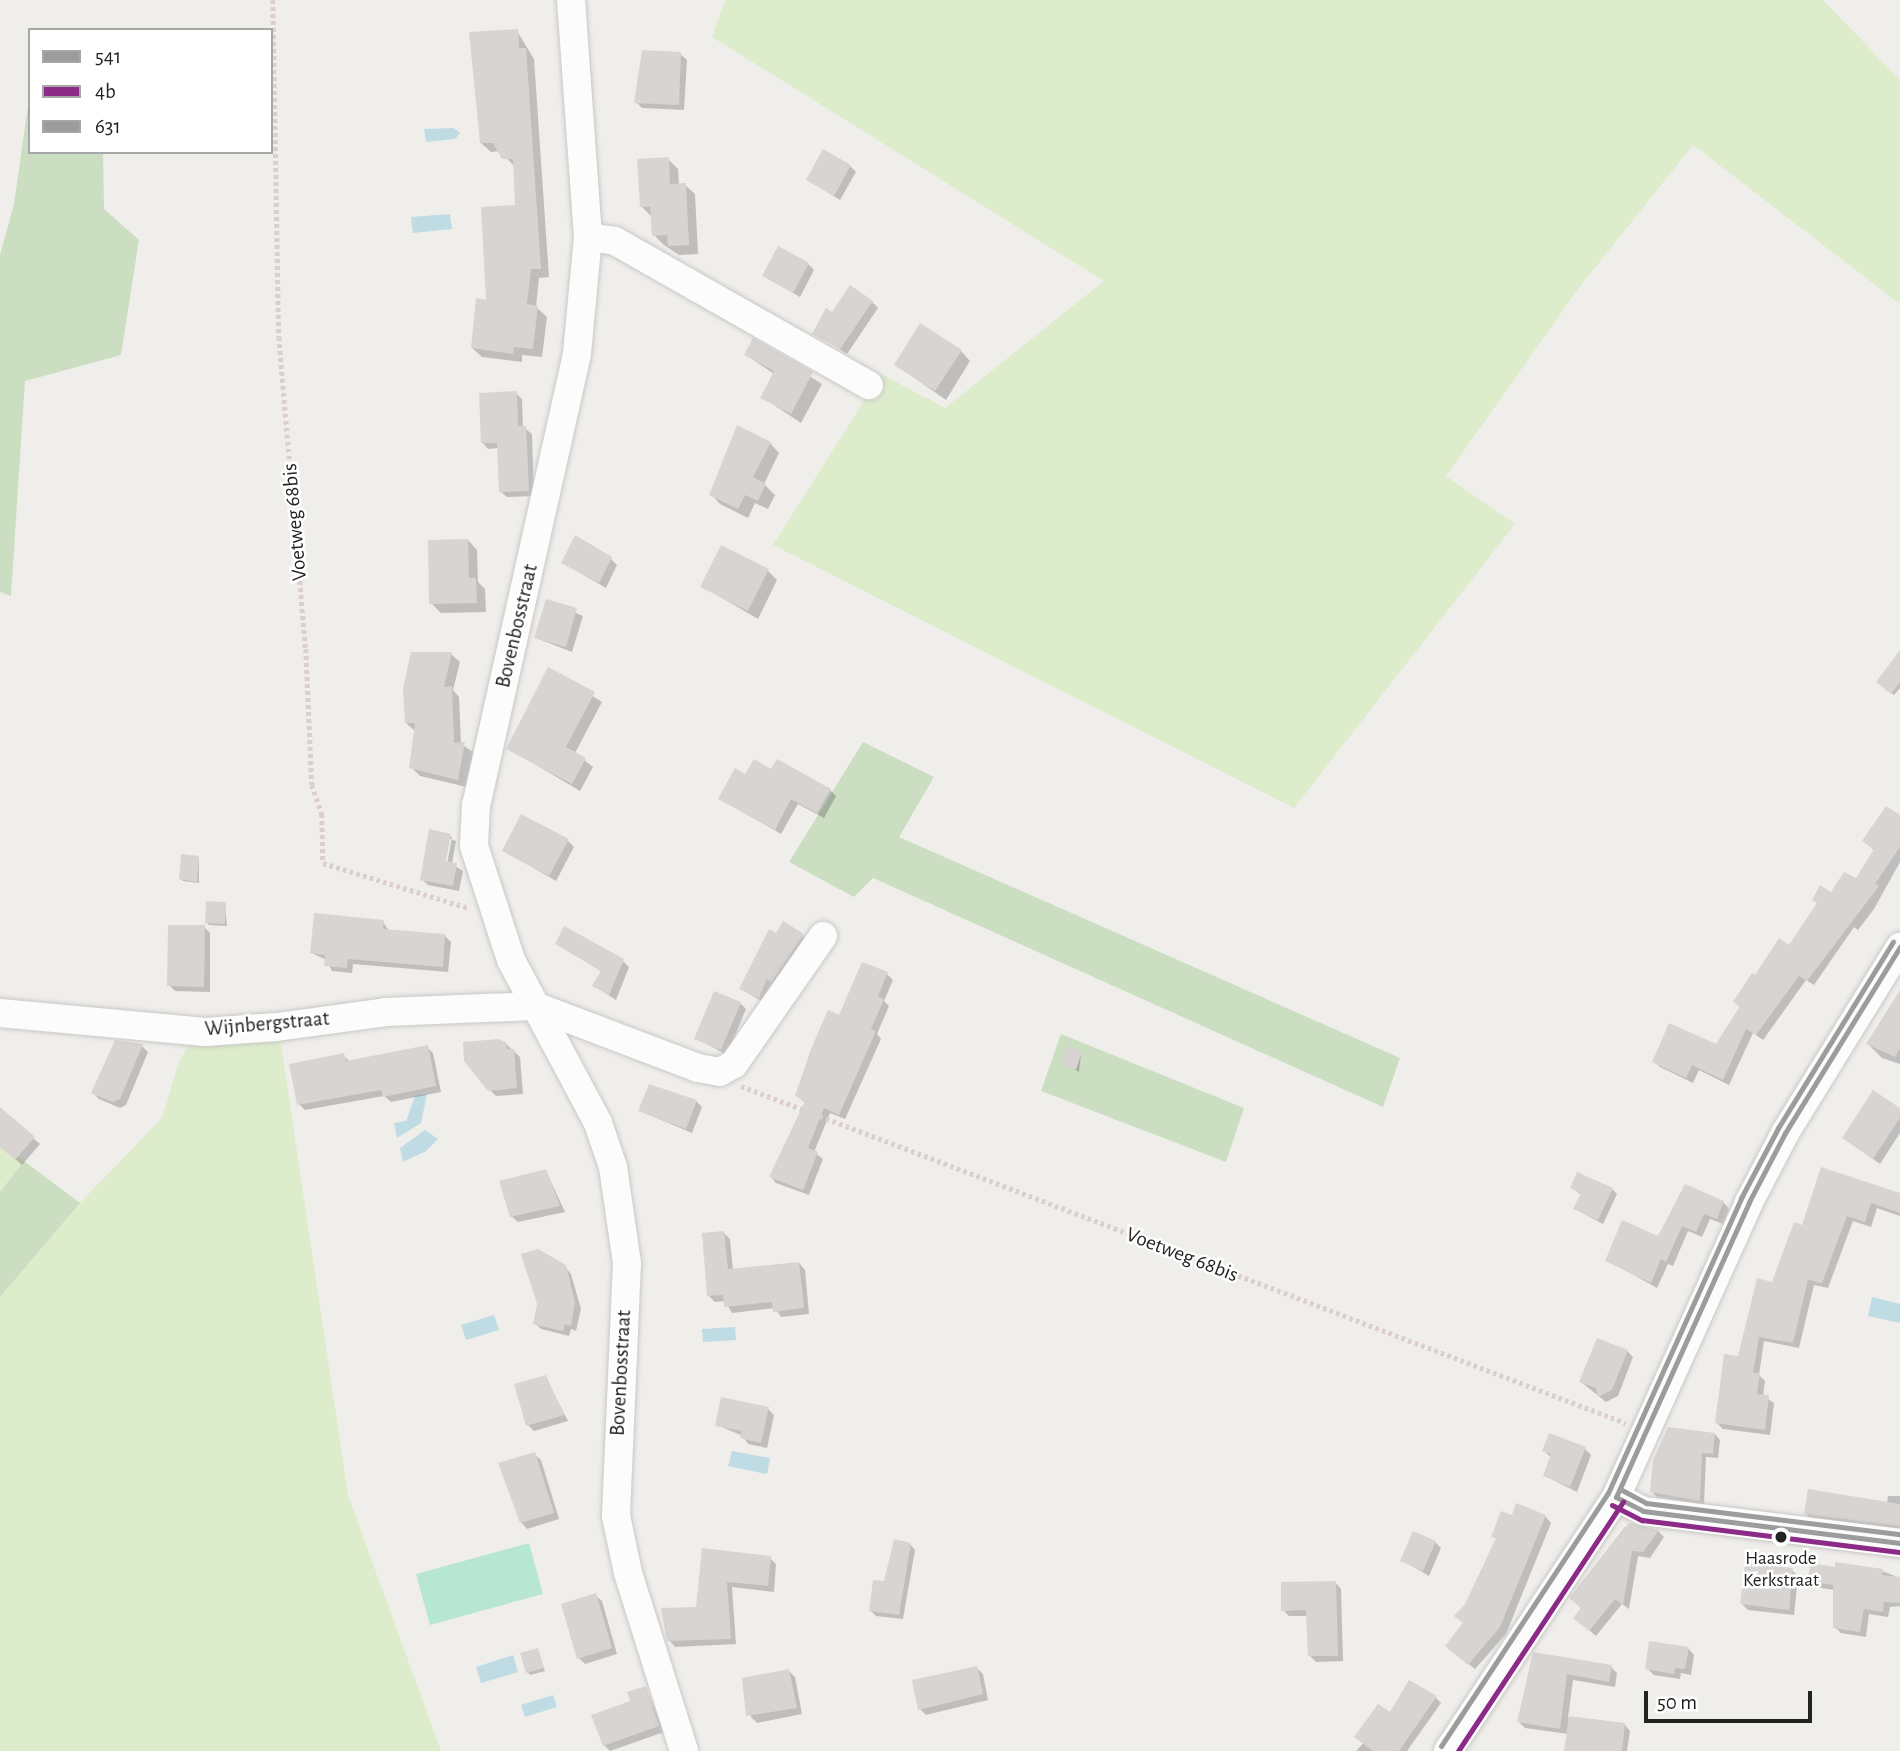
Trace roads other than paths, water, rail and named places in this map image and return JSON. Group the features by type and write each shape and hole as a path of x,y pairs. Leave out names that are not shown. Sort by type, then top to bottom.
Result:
{"street":[{"name":"Bovenbosstraat","path":"571,0 587,237 577,354 476,805 474,846 495,915 535,1006 598,1123 622,1208 627,1263 616,1516 628,1573 684,1751"},
{"path":"587,237 615,241 638,253 869,386"},
{"path":"535,1006 698,1068 720,1072 734,1064 823,936"},
{"path":"1448,1751 1616,1497 1749,1202 1785,1133 1900,947"},
{"name":"Wijnbergstraat","path":"0,1013 205,1031 277,1027 386,1012 535,1006"},
{"path":"1616,1497 1643,1511 1900,1543"}],"water":[{"path":"454,128 460,133 455,139 426,142 424,129"},
{"path":"450,214 452,229 413,233 411,217"},
{"path":"427,1094 421,1123 397,1138 394,1123 406,1121 415,1096"},
{"path":"425,1130 438,1139 426,1151 403,1162 400,1148"},
{"path":"1872,1297 1900,1304 1900,1323 1868,1316"},
{"path":"494,1315 499,1330 466,1340 461,1325"},
{"path":"735,1327 736,1340 703,1342 702,1329"},
{"path":"732,1451 770,1458 767,1474 728,1466"},
{"path":"513,1655 518,1672 481,1683 476,1667"},
{"path":"553,1695 557,1707 525,1717 521,1705"}],"place":[{"name":"Haasrode Kerkstraat","path":"1781,1537"}]}
